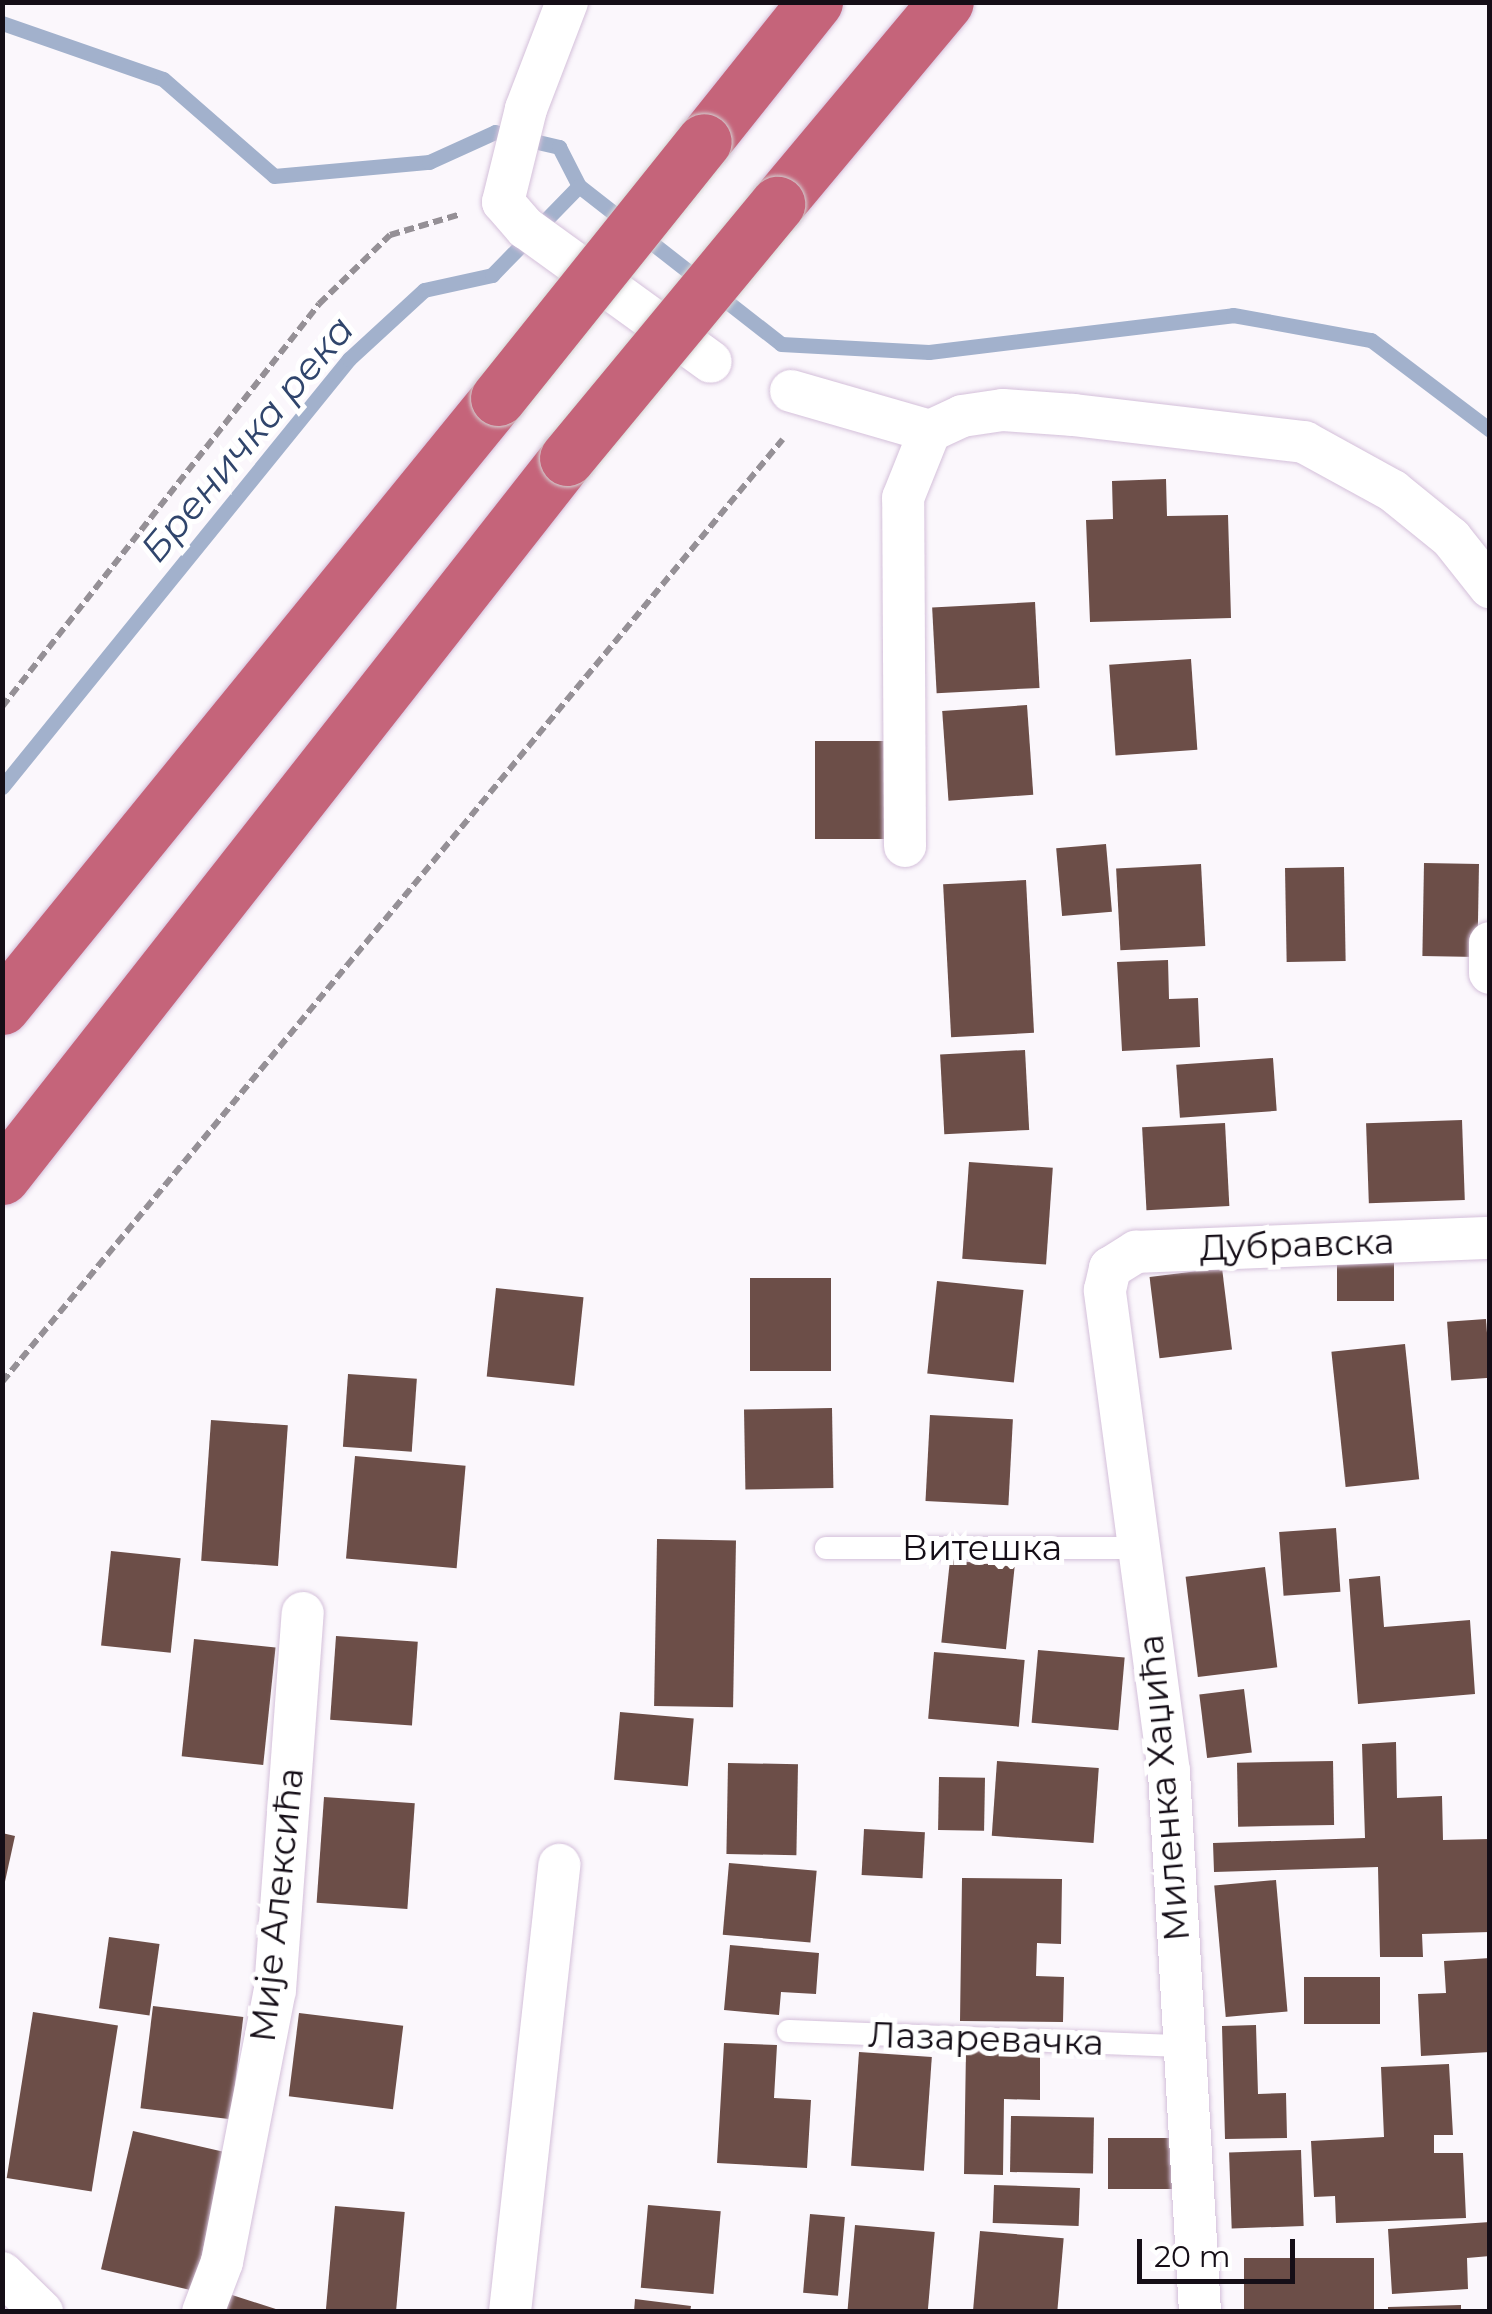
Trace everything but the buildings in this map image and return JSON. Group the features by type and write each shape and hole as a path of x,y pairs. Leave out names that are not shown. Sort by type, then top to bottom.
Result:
{"highway":[{"path":"2,1007 815,2"},
{"path":"2,1176 567,458 946,2"}],"street":[{"path":"568,2 526,109 512,160 523,223 711,362"},
{"path":"805,393 930,431"},
{"path":"905,846 898,535 913,462 930,431 962,416 1003,410 1268,433 1304,442 1393,491 1451,538 1490,587"},
{"path":"1490,943 1490,973"},
{"name":"Дубравска","path":"1110,1268 1136,1252 1490,1238"},
{"name":"Миленка Хаџића","path":"1110,1268 1105,1290 1168,1772 1200,2312"},
{"name":"Мије Алексића","path":"203,2312 222,2262 275,1990 302,1612"},
{"path":"510,2312 560,1865"},
{"path":"2,2273 42,2312"}],"lane":[{"name":"Витешка","path":"826,1548 1139,1548"},
{"name":"Лазаревачка","path":"788,2032 1184,2046"}],"path":[{"path":"2,707 318,304 390,235 523,223"},
{"path":"2,1382 805,393"}],"waterway":[{"path":"2,23 163,79 274,176 429,162 495,132 559,147 579,186 781,344 929,352 1233,315 1371,340 1490,430"},
{"name":"Бреничка река","path":"2,787 349,359 424,290 492,275 579,186"}]}
